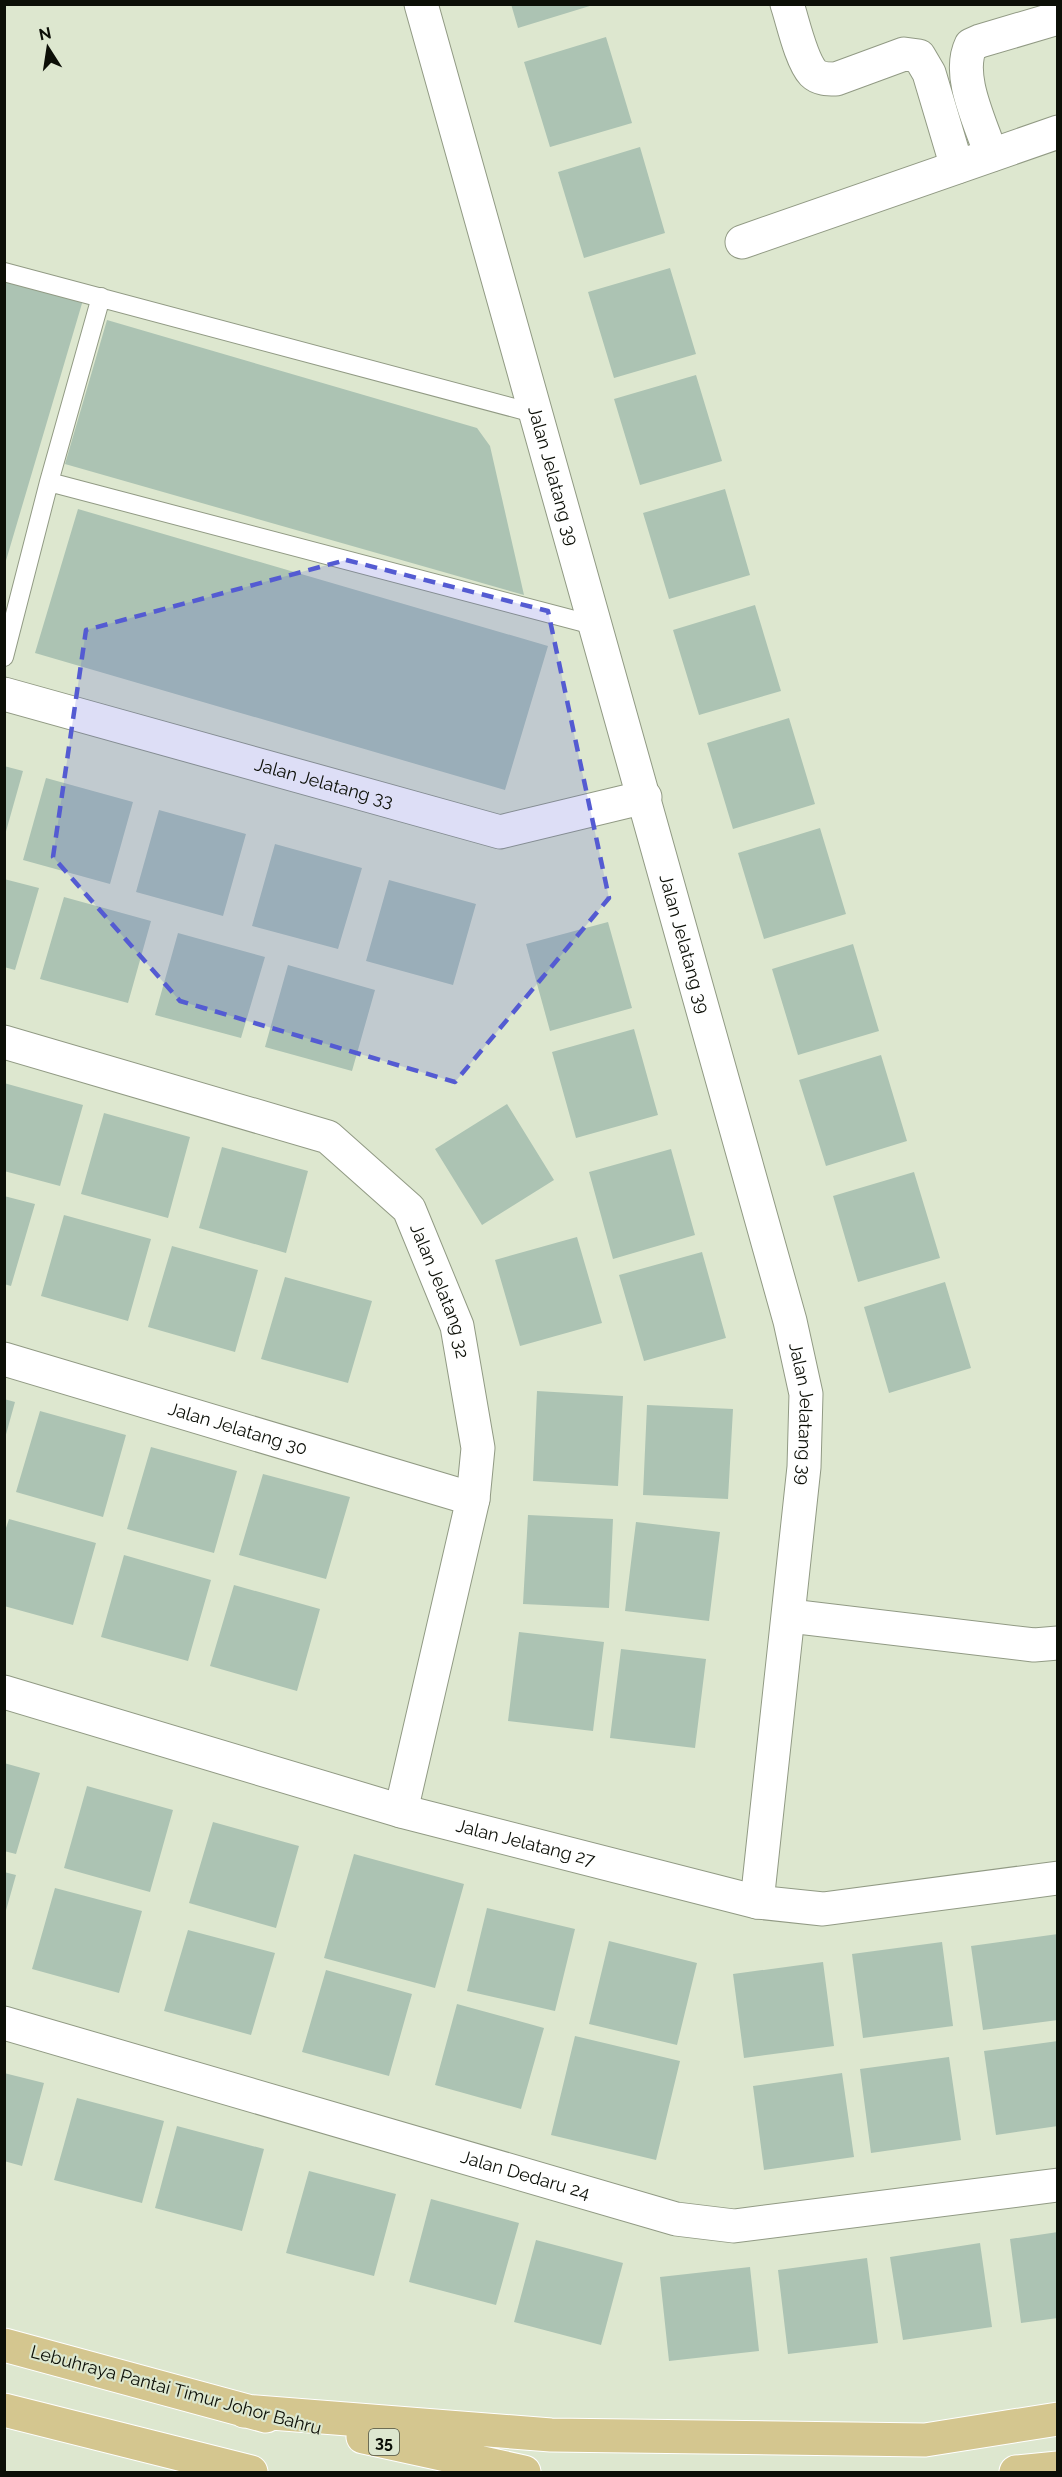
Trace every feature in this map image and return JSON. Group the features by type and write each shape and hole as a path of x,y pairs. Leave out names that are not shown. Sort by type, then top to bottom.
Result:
{"highway":[{"name":"Lebuhraya Pantai Timur Johor Bahru","path":"4,2345 244,2411 524,2472"},
{"path":"4,2410 251,2472"},
{"path":"244,2411 551,2435 901,2439 925,2439 1058,2419"},
{"path":"1016,2472 1058,2468"}],"street":[{"name":"Jalan Jelatang 39","path":"421,4 645,797 790,1321 806,1394 804,1467 790,1616 757,1902"},
{"path":"787,4 805,59 813,73 825,79 836,79 904,54 919,56 928,73 957,167"},
{"path":"991,155 965,75 965,58 968,51 971,45 990,38 1058,18"},
{"path":"742,242 1058,132"},
{"name":"Jalan Jelatang 33","path":"4,694 500,832 645,797"},
{"name":"Jalan Jelatang 32","path":"4,1042 328,1137 409,1209 457,1326 478,1448 473,1499 401,1811"},
{"name":"Jalan Jelatang 30","path":"4,1359 473,1499"},
{"path":"790,1616 1034,1645 1058,1643"},
{"name":"Jalan Jelatang 27","path":"4,1692 401,1811 757,1902 823,1909 1058,1878"},
{"name":"Jalan Dedaru 24","path":"4,2023 676,2219 734,2226 1058,2185"}],"lane":[{"path":"4,272 537,414"},
{"path":"4,657 49,482 101,297"},
{"path":"49,482 597,627"}],"highlighted area":[{"path":"346,560 548,611 609,898 455,1082 180,1001 53,857 86,630"}],"building":[{"path":"511,4 592,4 593,5 518,28"},
{"path":"606,37 632,123 550,147 524,62"},
{"path":"640,147 665,233 584,258 558,172"},
{"path":"670,268 696,354 614,378 588,292"},
{"path":"4,277 83,300 5,564 4,564"},
{"path":"107,320 477,428 490,446 524,595 65,464"},
{"path":"696,375 722,461 640,485 614,399"},
{"path":"725,489 750,575 669,599 643,513"},
{"path":"78,509 548,646 505,790 35,653"},
{"path":"755,605 781,691 699,715 673,630"},
{"path":"789,718 815,804 733,829 707,743"},
{"path":"4,766 23,771 5,835 4,835"},
{"path":"46,778 133,802 110,884 23,860"},
{"path":"159,810 246,834 223,916 136,892"},
{"path":"820,828 846,914 764,939 738,853"},
{"path":"275,844 362,868 338,949 252,926"},
{"path":"4,879 39,888 15,970 4,967"},
{"path":"389,880 476,904 453,985 366,961"},
{"path":"64,897 151,921 128,1003 40,979"},
{"path":"608,922 632,1008 550,1031 526,944"},
{"path":"178,933 265,957 241,1038 155,1015"},
{"path":"853,944 879,1031 798,1055 772,969"},
{"path":"288,965 375,990 352,1071 265,1047"},
{"path":"634,1029 658,1115 576,1138 552,1052"},
{"path":"881,1055 907,1141 826,1166 799,1080"},
{"path":"4,1083 83,1105 60,1186 4,1171"},
{"path":"507,1104 554,1180 482,1225 435,1149"},
{"path":"104,1113 190,1137 168,1218 81,1194"},
{"path":"222,1147 308,1171 286,1253 199,1228"},
{"path":"671,1149 695,1235 613,1259 589,1172"},
{"path":"914,1172 940,1258 858,1282 833,1196"},
{"path":"4,1196 35,1204 11,1286 4,1284"},
{"path":"64,1215 151,1239 128,1321 41,1296"},
{"path":"577,1237 602,1323 520,1346 495,1260"},
{"path":"172,1246 258,1270 235,1352 148,1327"},
{"path":"702,1252 726,1338 644,1361 619,1275"},
{"path":"285,1277 372,1301 348,1383 261,1359"},
{"path":"945,1282 971,1368 889,1393 864,1307"},
{"path":"537,1391 623,1396 618,1486 533,1481"},
{"path":"4,1399 15,1402 5,1438 4,1438"},
{"path":"647,1405 733,1409 728,1499 643,1495"},
{"path":"40,1411 126,1435 103,1517 16,1492"},
{"path":"151,1447 237,1471 214,1553 127,1529"},
{"path":"263,1474 350,1497 326,1579 239,1555"},
{"path":"528,1515 613,1519 609,1608 523,1604"},
{"path":"9,1519 96,1543 73,1625 4,1606 4,1534"},
{"path":"636,1522 720,1532 709,1621 625,1611"},
{"path":"124,1555 211,1580 188,1661 101,1637"},
{"path":"234,1585 320,1609 297,1691 210,1666"},
{"path":"519,1632 604,1642 593,1731 508,1721"},
{"path":"621,1649 706,1659 695,1748 610,1738"},
{"path":"4,1763 40,1773 16,1854 4,1851"},
{"path":"87,1786 173,1810 150,1892 64,1868"},
{"path":"213,1822 299,1846 276,1928 189,1903"},
{"path":"354,1854 464,1884 435,1988 324,1958"},
{"path":"4,1872 16,1875 5,1914 4,1914"},
{"path":"55,1888 142,1911 119,1993 32,1969"},
{"path":"487,1908 575,1929 555,2011 467,1991"},
{"path":"188,1930 275,1953 251,2035 164,2011"},
{"path":"1058,1934 1058,2020 983,2030 971,1946"},
{"path":"609,1941 697,1963 677,2045 589,2024"},
{"path":"942,1942 953,2026 863,2038 852,1954"},
{"path":"823,1962 834,2046 744,2058 733,1974"},
{"path":"326,1970 412,1994 389,2076 302,2052"},
{"path":"457,2004 544,2028 521,2109 435,2085"},
{"path":"575,2036 680,2061 656,2160 551,2135"},
{"path":"1058,2041 1058,2126 996,2135 984,2051"},
{"path":"949,2057 961,2140 871,2153 860,2069"},
{"path":"4,2073 44,2083 22,2166 4,2161"},
{"path":"842,2073 854,2157 764,2170 753,2086"},
{"path":"77,2098 164,2121 142,2203 54,2180"},
{"path":"177,2126 264,2149 242,2231 155,2208"},
{"path":"309,2171 396,2194 374,2276 286,2253"},
{"path":"431,2199 519,2223 496,2305 409,2282"},
{"path":"1058,2232 1058,2318 1021,2323 1010,2239"},
{"path":"536,2240 623,2263 601,2345 514,2322"},
{"path":"980,2243 992,2327 903,2340 890,2257"},
{"path":"867,2258 878,2343 788,2354 778,2270"},
{"path":"750,2267 759,2351 669,2361 660,2277"}]}
